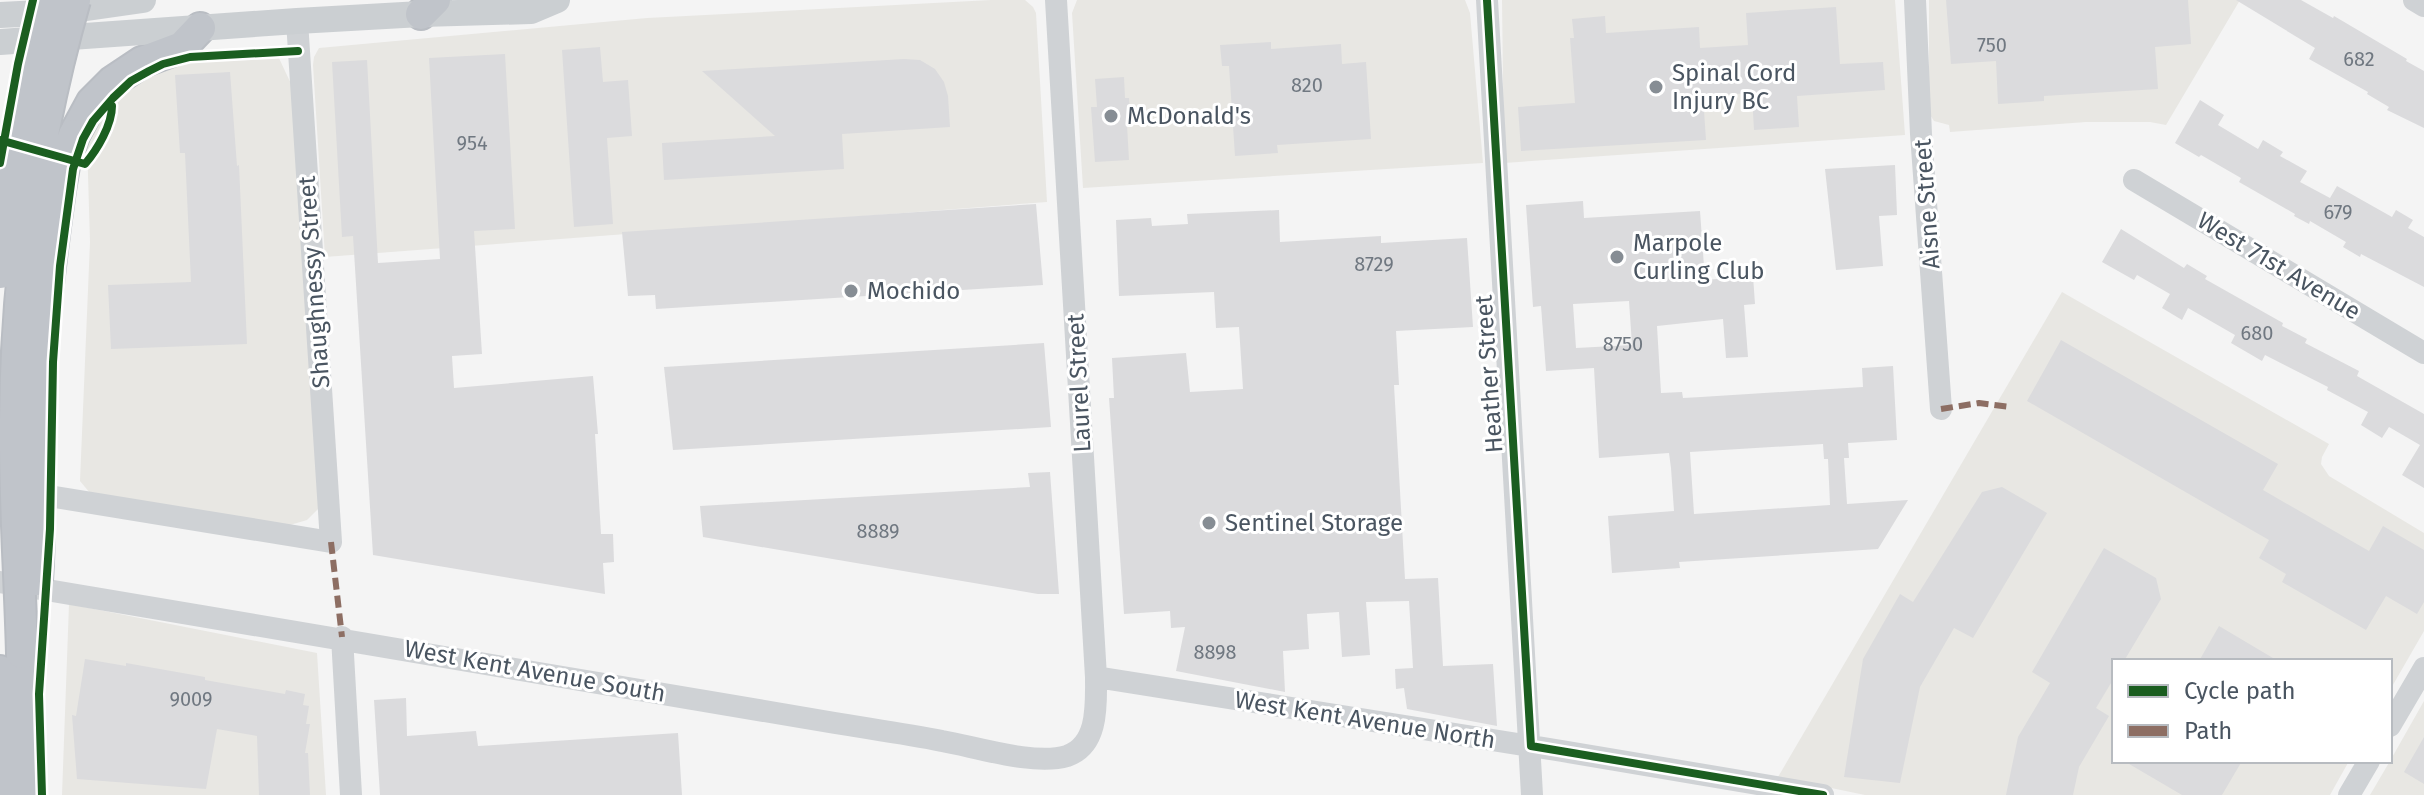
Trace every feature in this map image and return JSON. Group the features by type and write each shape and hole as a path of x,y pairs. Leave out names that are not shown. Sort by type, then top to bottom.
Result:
{"highway":[{"path":"0,273 9,193 31,67 47,0"},
{"path":"6,795 21,298 34,182 55,73 75,0"},
{"path":"27,795 11,662 35,610 41,528 41,361 64,166 74,135 92,102 112,82 142,62 182,47 200,28"}],"main road":[{"path":"0,15 59,12 143,0"},
{"path":"0,42 297,21 428,7 531,11 557,0"}],"street":[{"name":"Laurel Street","path":"1056,0 1096,677 1095,718 1091,730 1085,745 1069,756"},
{"name":"Heather Street","path":"1487,0 1532,795"},
{"name":"Aisne Street","path":"1915,0 1921,134 1941,409"},
{"path":"2414,0 2424,6"},
{"name":"Shaughnessy Street","path":"0,488 331,542 297,21"},
{"name":"West 71st Avenue","path":"2134,180 2424,353"},
{"name":"West Kent Avenue South","path":"0,582 342,637 1042,760 1069,756"},
{"path":"342,637 351,795"},
{"path":"2392,723 2424,668"},
{"name":"West Kent Avenue North","path":"1096,677 1823,795"},
{"path":"2349,795 2368,763"}],"shaded area":[{"path":"1025,0 1036,13 1047,202 325,257 313,65 319,48 647,18"},
{"path":"1077,0 1465,0 1470,13 1483,163 1083,188 1072,13"},
{"path":"1502,0 1895,0 1905,135 1504,163"},
{"path":"1929,0 2240,0 2166,125 2086,122 1950,132 1949,125 1934,121 1929,113"},
{"path":"265,48 278,56 292,86 319,508 307,520 290,525 90,493 80,481 90,242 87,141 98,107 176,57"},
{"path":"2062,292 2329,444 2321,464 2329,476 2424,533 2424,631 2392,687 2392,659 2112,659 2112,763 2348,763 2330,795 1865,795 1778,777"},
{"path":"69,604 317,653 326,795 62,795"},
{"path":"2424,701 2424,795 2370,795 2389,763 2392,763 2392,757"}],"building":[{"path":"1946,0 2188,0 2191,44 2155,47 2158,89 2044,96 2044,101 1998,104 1996,61 1951,64"},
{"path":"2236,0 2301,0 2407,59 2424,71 2424,128 2387,110 2389,107 2368,92 2309,59 2315,48"},
{"path":"1836,7 1840,64 1883,62 1885,90 1797,96 1799,127 1754,130 1752,93 1703,96 1706,140 1521,151 1518,107 1575,103 1570,38 1574,38 1572,19 1605,16 1606,33 1699,27 1700,48 1748,45 1746,13"},
{"path":"1271,42 1271,49 1341,44 1342,64 1366,62 1371,139 1277,145 1278,153 1235,156 1229,66 1222,66 1220,45"},
{"path":"600,47 603,82 628,80 632,136 607,138 613,224 574,227 562,50"},
{"path":"505,54 515,229 474,231 482,354 452,356 454,388 593,376 601,534 613,534 614,562 603,563 605,594 373,555 353,236 342,237 332,62 367,60 378,263 440,259 429,58"},
{"path":"920,60 935,69 944,82 950,127 842,134 844,169 664,180 662,143 775,136 702,71"},
{"path":"230,72 239,165 247,344 111,349 108,285 191,282 185,153 180,153 175,75"},
{"name":"McDonald's","path":"1124,77 1131,125 1127,125 1129,160 1095,162 1091,107 1097,107 1095,79"},
{"path":"2200,100 2224,115 2218,125 2258,149 2263,140 2283,152 2280,156 2307,171 2300,182 2330,198 2337,186 2392,217 2396,210 2413,220 2408,228 2424,237 2424,287 2361,254 2360,257 2343,247 2346,242 2310,221 2309,224 2294,216 2239,182 2241,178 2175,143"},
{"path":"1895,165 1897,215 1879,216 1883,266 1836,270 1825,169"},
{"path":"1583,201 1584,218 1700,211 1705,280 1753,276 1755,304 1744,305 1748,357 1726,358 1723,319 1657,326 1661,393 1682,392 1683,398 1863,387 1862,368 1893,366 1897,440 1848,443 1849,458 1844,458 1847,504 1908,500 1878,549 1679,562 1680,568 1612,573 1608,516 1674,511 1669,453 1599,458 1594,368 1546,371 1541,306 1533,307 1526,205","holes":["1629,301 1632,345 1576,348 1573,304","1823,444 1824,459 1828,459 1830,505 1694,514 1690,452"]},
{"path":"1036,204 1043,285 656,309 655,295 628,296 622,232"},
{"path":"1279,210 1280,242 1381,236 1381,243 1467,238 1473,327 1396,331 1399,385 1394,385 1405,579 1438,578 1443,666 1493,664 1497,726 1407,709 1404,688 1396,689 1395,669 1413,668 1409,601 1366,602 1370,655 1342,657 1339,612 1307,614 1309,649 1283,651 1285,692 1176,671 1185,627 1171,628 1170,611 1124,614 1109,398 1114,398 1112,358 1186,353 1190,392 1243,389 1239,327 1216,328 1214,292 1119,296 1116,220 1151,218 1152,226 1188,224 1187,214"},
{"path":"2121,229 2184,268 2187,264 2207,276 2205,279 2307,339 2305,343 2359,371 2357,376 2424,414 2424,488 2402,475 2420,445 2389,427 2382,438 2361,425 2368,412 2327,390 2328,387 2265,355 2262,361 2231,343 2235,335 2188,308 2182,320 2162,308 2170,294 2137,275 2134,280 2102,262"},
{"path":"2061,340 2278,464 2263,490 2369,551 2383,526 2424,550 2424,602 2417,614 2386,596 2366,630 2282,582 2286,574 2259,558 2269,540 2027,401"},
{"path":"1044,343 1051,427 673,450 664,367"},
{"path":"1050,472 1059,594 1038,594 703,537 700,506 1030,487 1028,473"},
{"path":"2002,487 2047,513 1973,638 1954,628 1920,687 1900,783 1844,777 1863,659 1900,594 1913,602 1982,492"},
{"path":"2104,548 2156,578 2161,599 2125,659 2112,659 2112,681 2096,708 2109,716 2079,767 2073,795 2006,795 2018,737 2050,683 2032,672"},
{"path":"2219,626 2275,659 2200,659"},
{"path":"85,659 126,666 126,663 285,694 286,690 305,694 303,705 309,706 306,724 310,724 305,753 308,753 310,795 259,795 257,736 217,729 206,789 77,779 72,715 76,716"},
{"path":"406,698 407,736 476,731 478,746 678,733 682,795 380,795 374,700"},
{"path":"2424,737 2424,784 2404,772"},
{"path":"2127,763 2241,763 2222,795 2182,795"}],"marked path":[{"path":"1941,409 1979,403 2011,407"},
{"path":"331,542 342,637"}],"cycle path":[{"path":"0,163 33,0"},
{"path":"1487,0 1531,746 1823,795"},
{"path":"42,795 39,694 50,529 53,362 60,266 73,169 83,139 93,121 131,81 163,64 190,57 298,51"},
{"path":"0,140 85,164 103,137 112,106"}],"place":[{"name":"Spinal Cord Injury BC","path":"1656,87"},
{"name":"McDonald's","path":"1111,116"},
{"name":"Marpole Curling Club","path":"1617,257"},
{"name":"Mochido","path":"851,291"},
{"name":"Sentinel Storage","path":"1209,523"}]}
